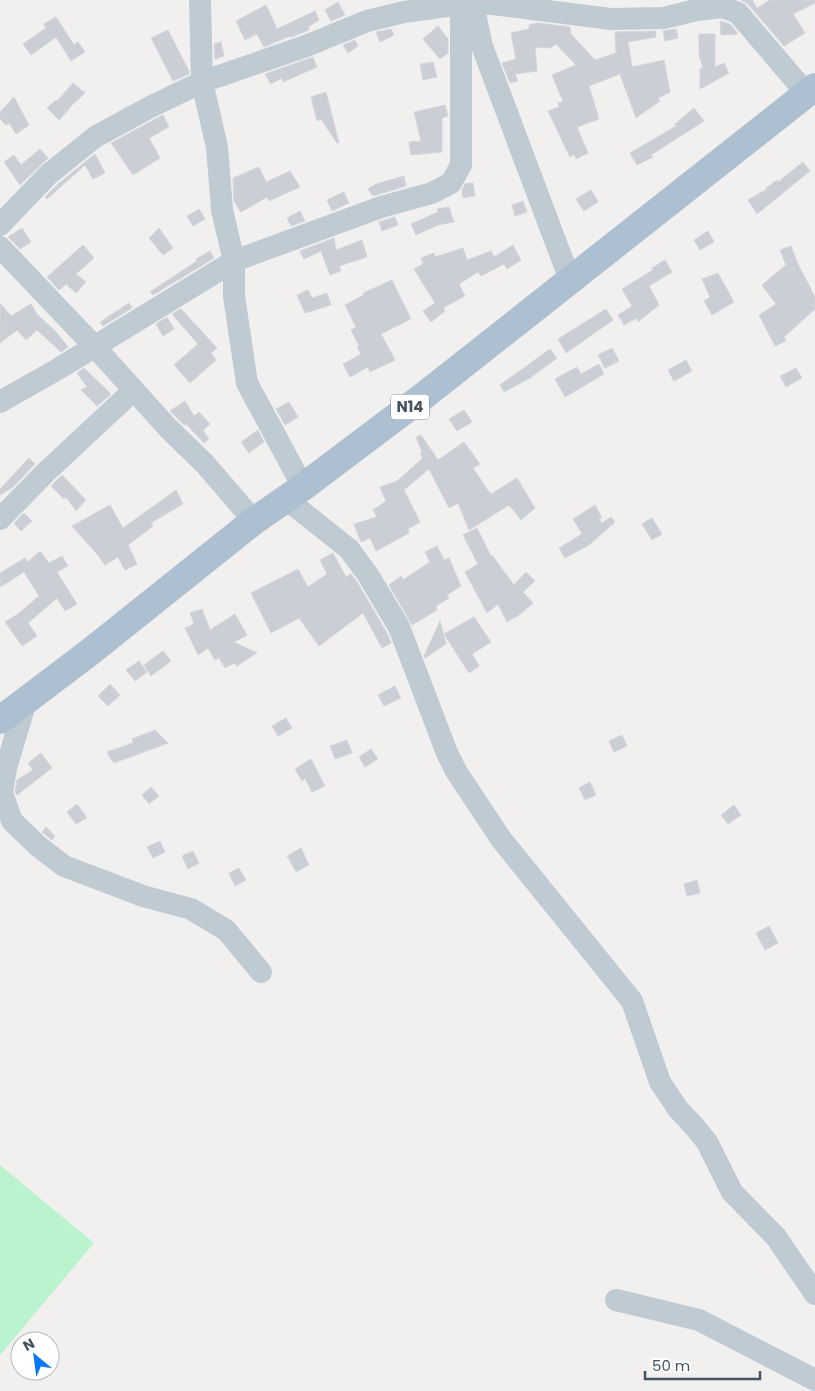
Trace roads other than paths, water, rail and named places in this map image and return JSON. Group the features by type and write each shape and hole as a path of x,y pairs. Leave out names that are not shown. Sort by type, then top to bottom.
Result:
{"main road":[{"name":"N14","path":"0,720 90,652 254,521 421,398 811,91"}],"street":[{"path":"200,0 202,82 217,147 222,210 234,262 234,296 247,383 294,493 349,549 368,575 399,627 447,754 456,772 501,839 632,1002 660,1082 678,1109 694,1124 707,1142 732,1192 776,1237 815,1294"},
{"path":"0,224 49,174 95,137 150,107 202,82 306,46 402,6 468,3 608,9 664,18 696,10 723,7 738,13 811,91"},
{"path":"0,402 95,347 234,262 381,207 432,193 451,183 461,165 468,3"},
{"path":"468,3 482,46 570,280"},
{"path":"0,247 95,347 133,391 205,464 254,521"},
{"path":"0,519 46,472 133,391"},
{"path":"26,700 6,768 2,793 12,821 38,846 64,866 144,896 191,909 226,930 261,972"},
{"path":"616,1300 699,1320 815,1380"}]}
